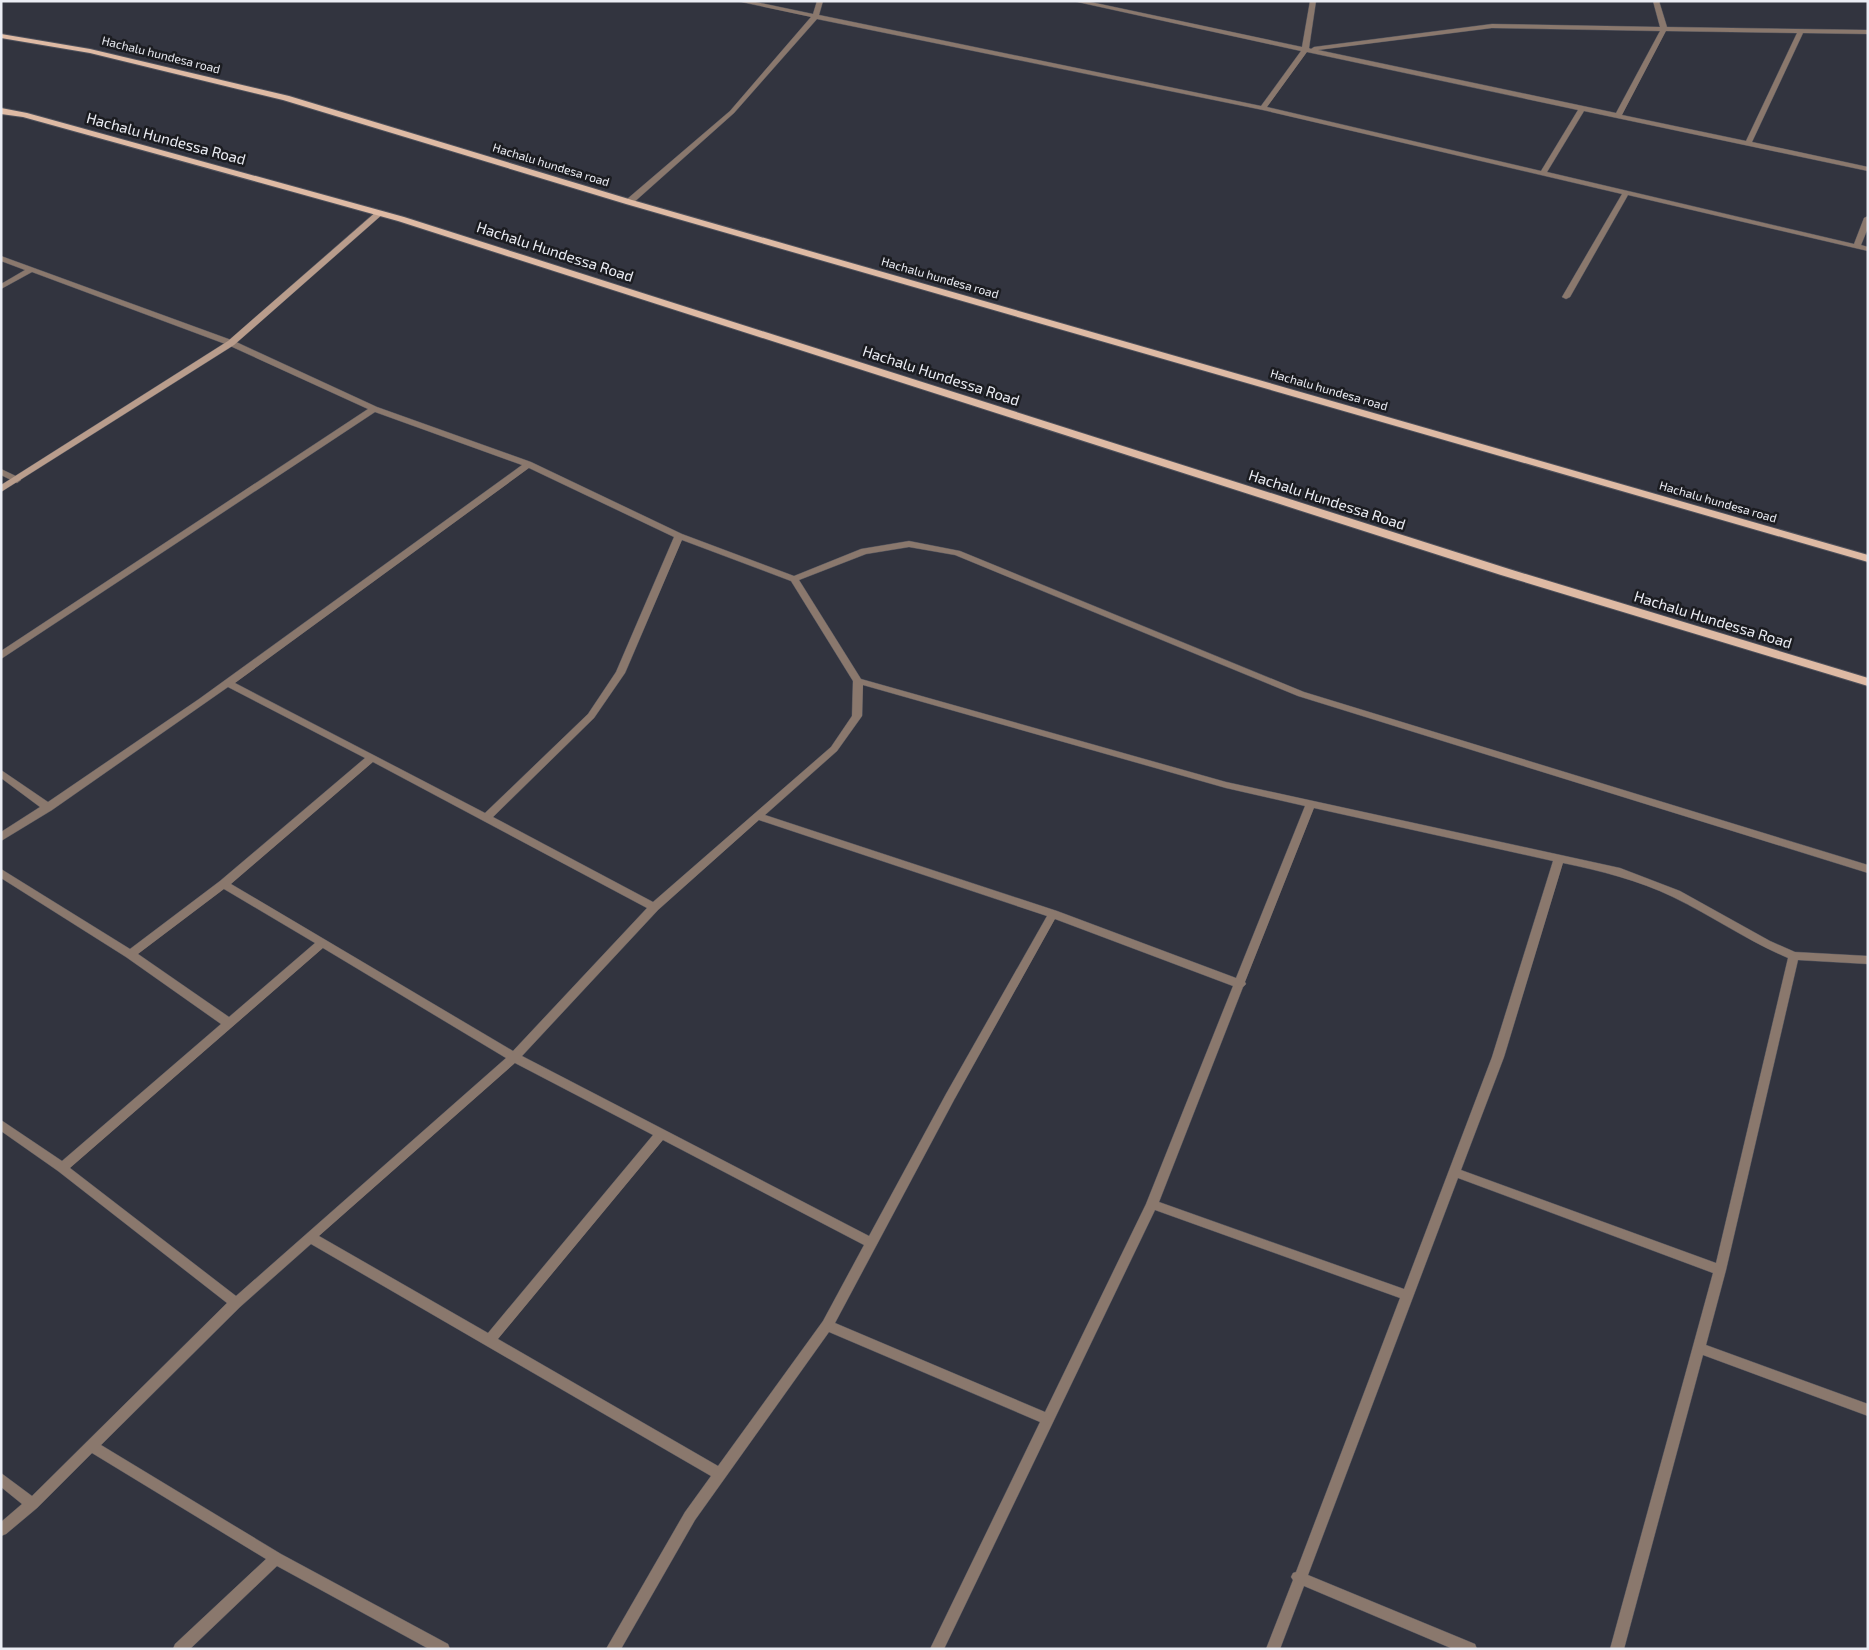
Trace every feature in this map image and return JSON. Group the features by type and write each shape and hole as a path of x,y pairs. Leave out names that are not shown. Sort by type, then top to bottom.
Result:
{"main road":[{"name":"Hachalu hundesa road","path":"1,36 90,51 286,98 629,202 1868,559"},
{"name":"Hachalu Hundessa Road","path":"1,111 24,115 380,213 1495,569 1868,682"}],"street":[{"path":"740,1 1263,108 1868,249"},
{"path":"629,202 732,112 815,17 820,1"},
{"path":"1076,1 1868,169"},
{"path":"1263,108 1305,50 1313,1"},
{"path":"1618,116 1664,29 1656,1"},
{"path":"1305,50 1492,26 1868,32"},
{"path":"1748,144 1801,30"},
{"path":"1543,173 1582,109"},
{"path":"1566,297 1626,192"},
{"path":"1,489 231,343 380,213"},
{"path":"1857,246 1868,218"},
{"path":"1,258 231,343 374,409 528,464 679,536 794,579 858,681 858,716 834,749 654,907 514,1057 236,1303 32,1504 1,1530"},
{"path":"1,287 32,269"},
{"path":"1,656 374,409"},
{"path":"1,837 48,807 228,683 528,464"},
{"path":"1,472 16,480"},
{"path":"486,818 591,716 620,673 679,536"},
{"path":"794,579 864,551 909,544 957,553 1301,694 1868,869"},
{"path":"858,681 1226,785 1620,872 1676,894 1766,944 1794,956 1868,960"},
{"path":"228,683 372,757 654,907"},
{"path":"130,954 224,884 372,757"},
{"path":"1,773 48,807"},
{"path":"937,1649 1152,1204 1311,804"},
{"path":"758,816 1053,914 1241,984"},
{"path":"1273,1649 1298,1577 1498,1057 1559,859"},
{"path":"1,873 130,954 230,1024"},
{"path":"224,884 514,1057 872,1243"},
{"path":"613,1649 690,1516 827,1325 950,1097 1053,914"},
{"path":"62,1168 323,942"},
{"path":"1617,1649 1720,1270 1794,956"},
{"path":"1,1125 62,1168 236,1303"},
{"path":"489,1341 662,1134"},
{"path":"1454,1172 1720,1270"},
{"path":"1152,1204 1406,1295"},
{"path":"310,1237 720,1474"},
{"path":"827,1325 1049,1420"},
{"path":"1698,1348 1868,1410"},
{"path":"91,1446 276,1558 443,1649"},
{"path":"1,1479 32,1504"},
{"path":"180,1649 276,1558"},
{"path":"1298,1577 1470,1649"}]}
